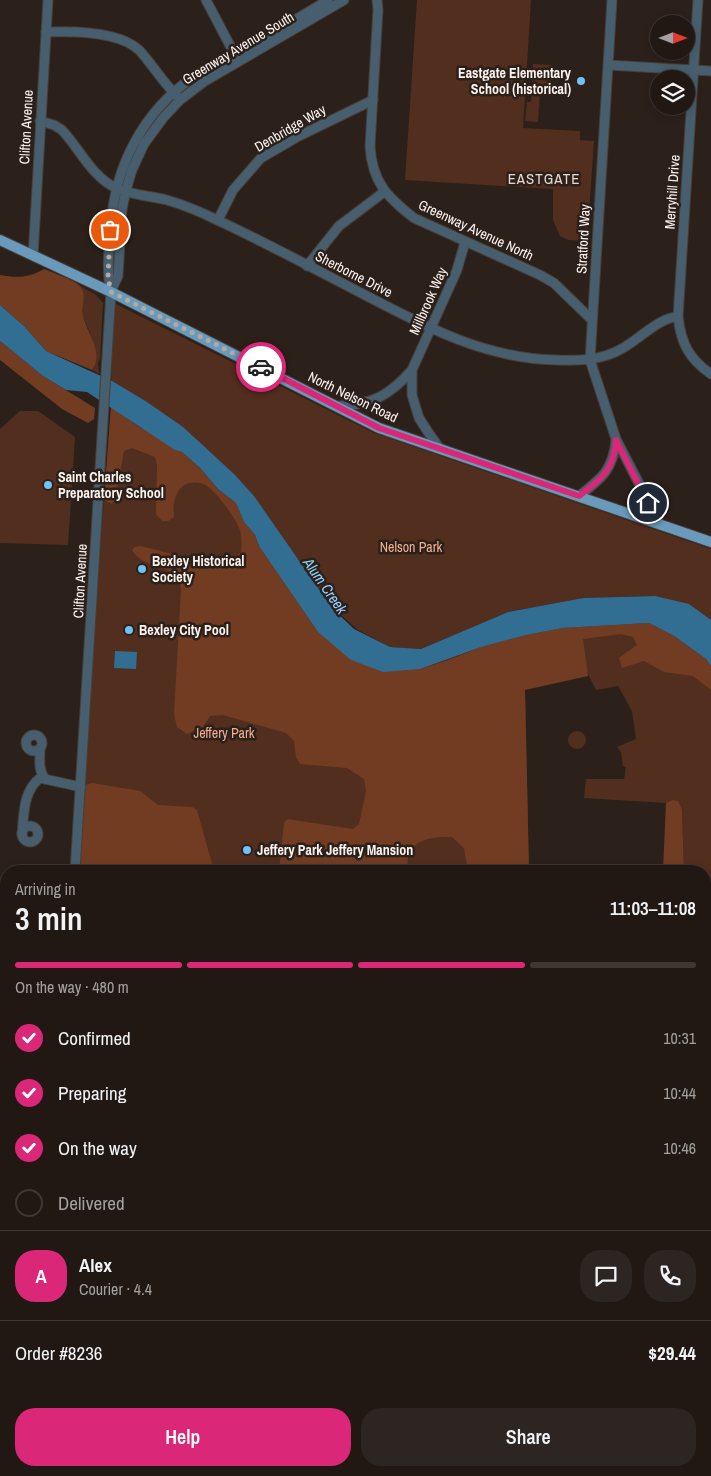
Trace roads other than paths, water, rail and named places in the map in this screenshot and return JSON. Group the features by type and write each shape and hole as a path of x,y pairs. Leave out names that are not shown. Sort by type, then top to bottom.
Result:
{"main road":[{"name":"North Nelson Road","path":"0,240 111,292 339,406 379,428 711,542"}],"street":[{"name":"Clifton Avenue","path":"33,256 48,0"},
{"path":"206,0 236,58"},
{"name":"Greenway Avenue South","path":"111,292 118,276 122,209 126,190 132,170 144,144 163,118 180,100 236,58 328,0"},
{"name":"Greenway Avenue South","path":"317,7 344,0"},
{"name":"Greenway Avenue North","path":"377,0 371,156 377,179 384,192 414,218 554,283 592,320"},
{"name":"Stratford Way","path":"590,360 612,0"},
{"name":"Merryhill Drive","path":"694,70 698,0"},
{"path":"46,32 83,32 107,36 128,43 140,51 180,100"},
{"name":"Greenway Avenue South","path":"111,292 108,277 111,215 116,188 127,156 145,125 173,92 208,67 236,58"},
{"path":"608,65 694,70"},
{"path":"695,70 711,71"},
{"name":"Denbridge Way","path":"218,220 233,190 261,158 297,137 373,100"},
{"name":"Merryhill Drive","path":"691,115 678,317 682,342 697,364 711,374"},
{"name":"Sherborne Drive","path":"40,121 54,125 62,130 100,177 116,188 169,200 218,220 430,329 478,347 523,358 590,360 623,348 667,318 678,317"},
{"path":"308,266 339,226 384,192"},
{"name":"Millbrook Way","path":"339,406 366,403 385,396 412,370 458,270 465,242"},
{"name":"Clifton Avenue","path":"75,865 111,292"},
{"path":"590,360 616,440 660,524"},
{"name":"Millbrook Way","path":"412,370 412,395 415,405 424,425 440,449"},
{"path":"579,496 599,481 609,468 615,454 616,440"},
{"path":"40,748 40,769 45,779"},
{"path":"22,834 25,803 30,789 40,778 81,787"}],"water":[{"path":"0,305 24,326 46,351 112,381 183,427 234,474 254,496 332,608 354,629 390,647 421,649 508,612 583,598 655,596 689,604 711,620 711,666 706,659 674,636 649,623 563,628 526,635 481,647 420,669 383,672 351,660 318,632 259,546 255,535 244,522 236,503 218,489 200,468 182,452 175,450 87,392 66,390 43,376 0,341"},
{"path":"115,651 137,652 136,669 114,668"}],"place":[{"name":"Eastgate Elementary School (historical)","path":"581,81"},
{"name":"Saint Charles Preparatory School","path":"48,485"},
{"name":"Bexley Historical Society","path":"142,569"},
{"name":"Bexley City Pool","path":"129,630"},
{"name":"Jeffery Park Jeffery Mansion","path":"247,850"}],"district":[{"name":"EASTGATE","path":"544,179"}],"park label":[{"name":"Nelson Park","path":"411,547"},
{"name":"Jeffery Park","path":"224,733"}],"water label":[{"name":"Alum Creek","path":"325,586"}]}
